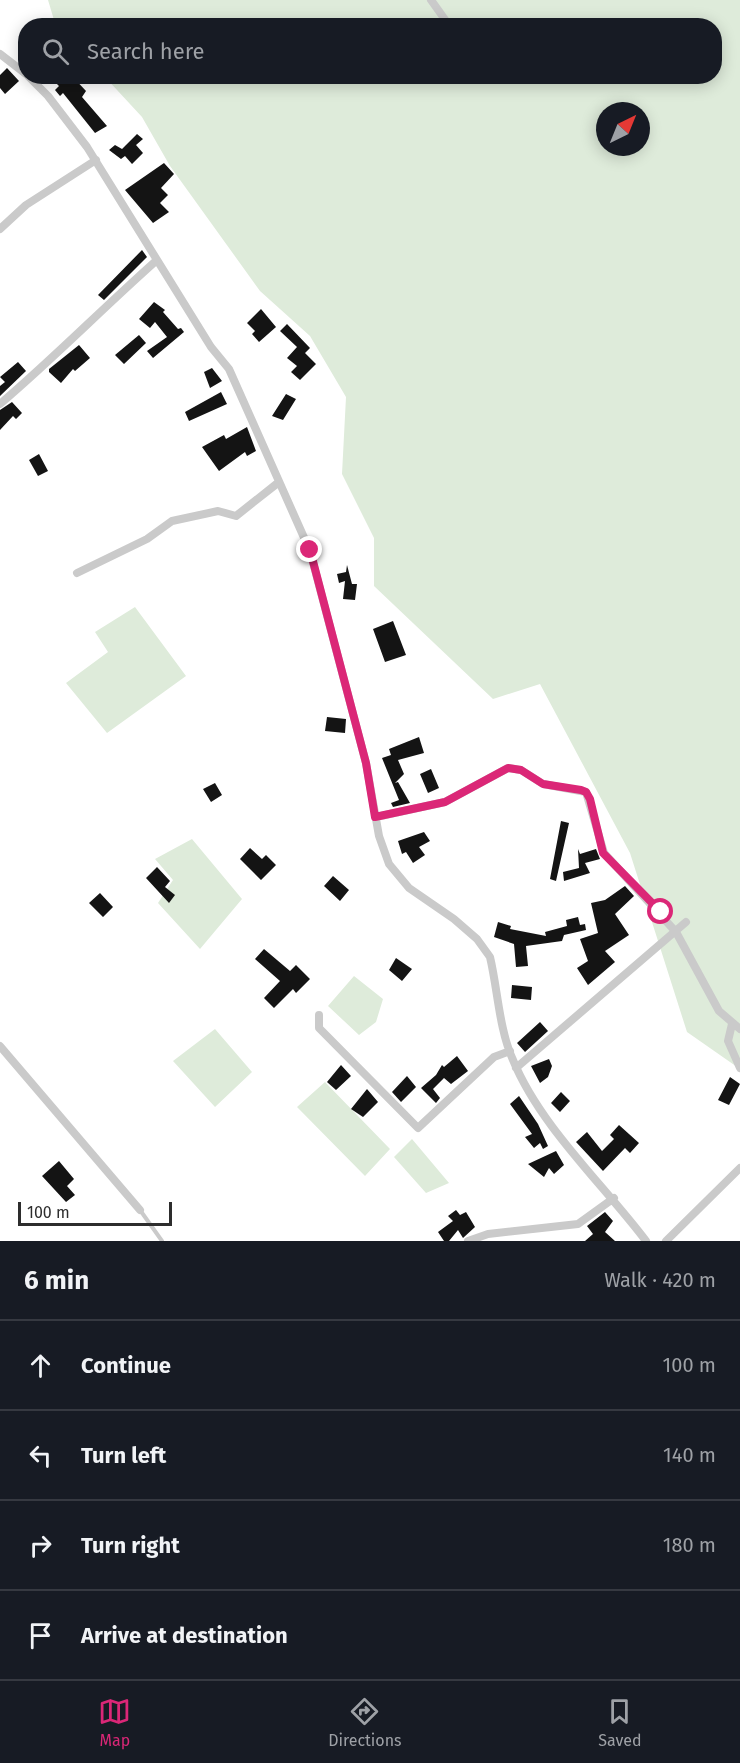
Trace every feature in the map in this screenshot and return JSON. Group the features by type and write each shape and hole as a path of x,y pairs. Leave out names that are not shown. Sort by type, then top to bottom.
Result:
{"street":[{"path":"431,0 444,18"},
{"path":"0,54 18,68"},
{"path":"36,84 48,96 96,160 211,347 229,369 310,550 366,763 375,817 386,855 409,888 454,919 477,939 490,957 510,1051 516,1068 562,1138 614,1198 646,1241"},
{"path":"0,229 27,205 96,160"},
{"path":"0,404 33,377 105,306 157,260"},
{"path":"77,573 147,538 172,521 218,511 236,516 279,482"},
{"path":"375,817 445,802 508,768 521,770 543,784 586,792 590,799 603,853 676,932 719,1011 736,1026 728,1041 740,1068"},
{"path":"516,1068 686,922"},
{"path":"319,1015 319,1029 418,1128 494,1057 510,1051"},
{"path":"0,1046 140,1209"},
{"path":"666,1241 740,1167"},
{"path":"468,1241 506,1231 578,1224 614,1198"}],"lane":[{"path":"140,1209 162,1241"}],"green space":[{"path":"48,0 740,0 740,1069 687,1032 630,853 540,684 493,699 374,586 374,538 342,474 346,397 310,336 260,291 170,166 142,117 111,84 722,84 722,18 53,18"},
{"path":"135,607 186,676 107,733 66,683 108,652 95,632"},
{"path":"192,839 242,899 200,949 158,903 173,880 155,859"},
{"path":"354,976 383,999 376,1022 359,1035 328,1006"},
{"path":"215,1029 252,1072 215,1107 173,1061"},
{"path":"325,1082 390,1149 365,1176 297,1107"},
{"path":"412,1139 449,1183 426,1193 394,1157"}],"building":[{"path":"7,68 18,80 5,94 0,88 0,75"},
{"path":"57,84 79,84 86,91 82,97 107,126 95,133 63,93 60,96 55,90 59,86"},
{"path":"137,134 143,139 136,145 143,153 132,164 125,156 121,159 109,150 115,145 122,149"},
{"path":"164,163 174,174 161,188 168,195 160,203 169,212 153,223 125,190"},
{"path":"142,250 147,257 104,300 98,295"},
{"path":"154,302 165,310 163,312 178,329 181,328 184,332 153,358 147,351 167,337 155,322 150,328 139,319"},
{"path":"261,309 276,327 259,342 252,334 255,331 247,323"},
{"path":"287,324 310,348 305,353 316,364 300,380 291,372 297,366 287,358 297,347 280,331"},
{"path":"139,335 146,343 124,364 115,355"},
{"path":"79,345 90,358 75,371 73,369 61,383 49,372 49,369"},
{"path":"18,362 26,371 0,396 0,386 5,382 0,377"},
{"path":"212,368 222,381 210,388 204,372"},
{"path":"221,392 227,404 189,421 185,412"},
{"path":"286,394 296,399 283,420 272,416"},
{"path":"12,402 22,413 16,419 13,416 0,430 0,410"},
{"path":"247,427 256,451 247,456 245,452 219,471 202,447 224,435 226,439"},
{"path":"39,454 48,471 38,476 29,460"},
{"path":"347,565 352,584 357,584 355,600 343,599 345,581 339,583 337,574 346,572"},
{"path":"393,621 406,655 385,662 373,629"},
{"path":"327,717 346,719 345,733 325,731"},
{"path":"419,737 424,753 398,760 404,774 395,783 398,782 410,803 393,807 391,803 399,800 382,758 391,755 389,749"},
{"path":"431,769 439,788 428,793 420,774"},
{"path":"215,783 222,795 211,802 203,789"},
{"path":"561,821 569,823 556,881 550,879"},
{"path":"424,832 430,841 419,847 425,855 413,863 406,852 402,854 398,841"},
{"path":"250,848 262,859 266,855 276,865 261,880 240,859"},
{"path":"578,849 580,854 596,849 600,859 585,863 590,873 564,881 563,872 579,868"},
{"path":"157,867 170,881 165,887 175,895 169,903 146,878"},
{"path":"333,876 349,890 340,901 324,886"},
{"path":"625,886 634,896 615,914 629,935 605,951 615,962 588,985 577,968 588,961 580,939 598,933 591,903 605,900"},
{"path":"100,893 113,907 103,917 89,903"},
{"path":"578,917 580,925 585,924 586,930 564,935 562,941 526,946 528,966 516,967 514,944 494,937 498,922 511,926 510,929 546,936 545,932 567,926 566,920"},
{"path":"264,949 290,971 296,965 310,979 296,993 293,989 274,1008 264,998 280,981 255,959"},
{"path":"396,958 412,969 402,981 389,970"},
{"path":"512,985 532,987 531,1000 511,998"},
{"path":"540,1022 548,1031 525,1052 517,1043"},
{"path":"457,1056 468,1071 451,1084 444,1078 433,1089 440,1098 436,1103 421,1088 436,1075 442,1065 444,1067"},
{"path":"549,1059 552,1066 548,1077 540,1083 531,1066"},
{"path":"341,1065 351,1076 336,1090 327,1082"},
{"path":"407,1076 416,1087 401,1102 392,1092"},
{"path":"730,1077 740,1084 729,1105 718,1100"},
{"path":"367,1089 378,1102 363,1117 351,1109"},
{"path":"561,1092 570,1101 560,1112 551,1103"},
{"path":"519,1096 538,1124 548,1146 543,1149 540,1143 534,1148 525,1137 532,1134 510,1104"},
{"path":"619,1125 639,1143 630,1153 625,1148 603,1171 576,1142 587,1132 602,1151 614,1139 610,1135"},
{"path":"556,1151 564,1165 554,1174 549,1168 544,1177 528,1164"},
{"path":"59,1161 74,1179 67,1186 75,1195 66,1202 42,1176"},
{"path":"456,1210 460,1215 466,1212 475,1227 463,1238 458,1230 449,1241 444,1241 438,1232 453,1221 448,1216"},
{"path":"605,1212 613,1221 605,1232 615,1241 585,1241 593,1234 587,1226"}],"route":[{"path":"310,550 366,763 375,817 445,802 462,795 508,768 521,770 554,788 586,792 590,799 603,853 661,912"}]}
